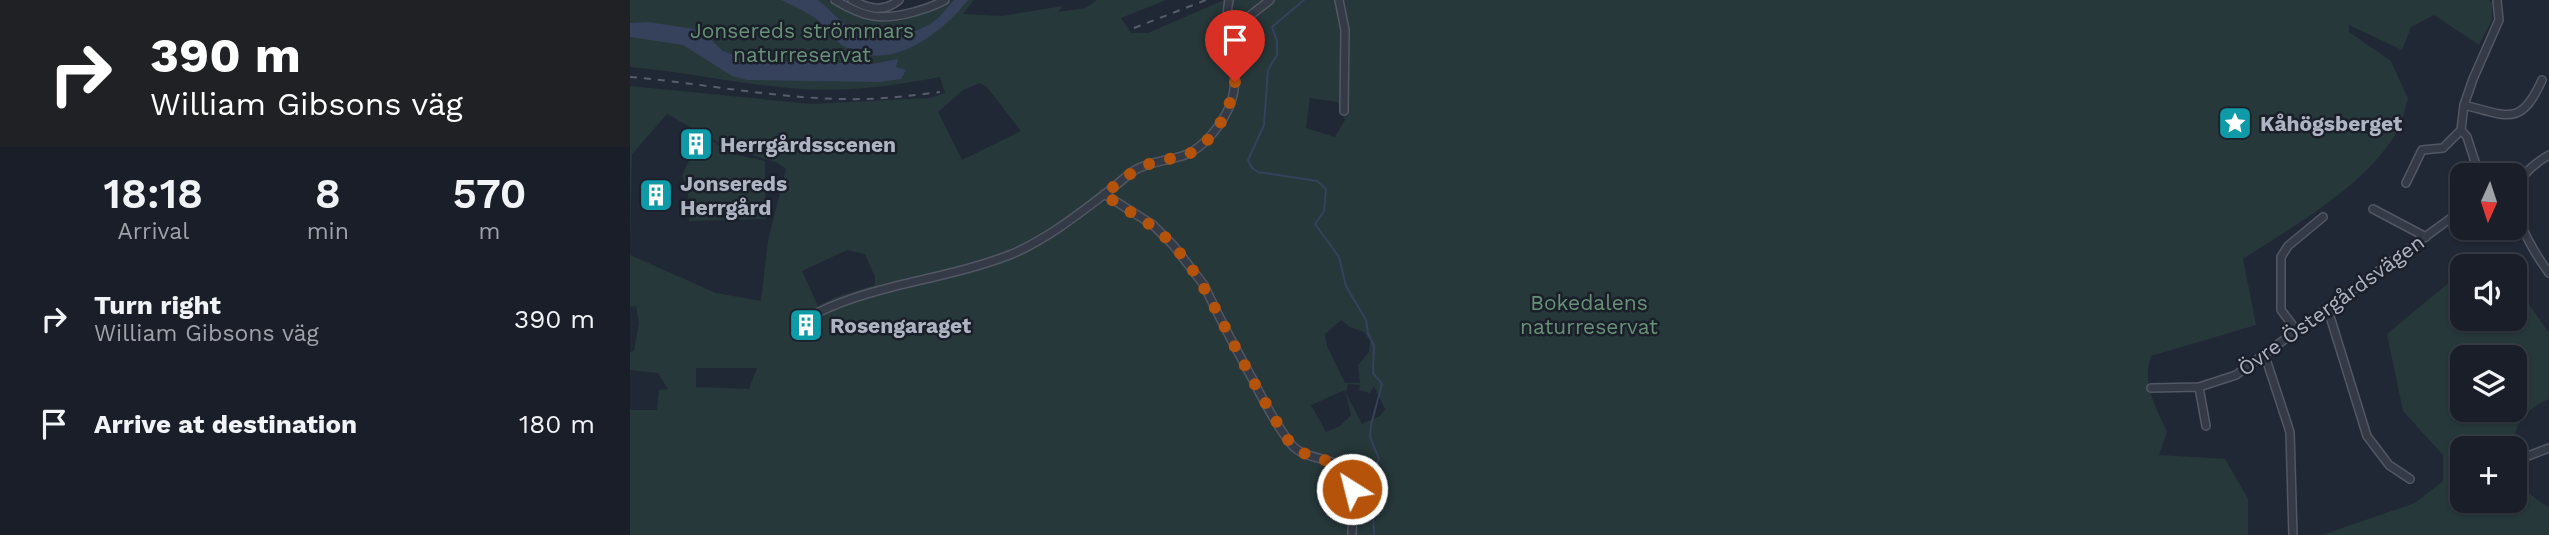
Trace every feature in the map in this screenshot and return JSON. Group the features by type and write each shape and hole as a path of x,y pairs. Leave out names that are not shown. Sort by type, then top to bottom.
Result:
{"street":[{"path":"835,0 874,18 888,18 924,9 945,0"},
{"path":"852,0 878,10 899,0"},
{"path":"1229,32 1270,0"},
{"path":"1339,0 1345,30 1344,111"},
{"path":"2475,163 2462,130 2464,105 2497,27 2500,15 2497,0"},
{"path":"819,312 865,295 1011,254 1057,228 1133,171 1192,152 1216,128 1231,104 1235,82 1228,4"},
{"path":"2464,105 2516,115 2532,102 2542,80"},
{"path":"2406,183 2422,150 2443,148 2462,130"},
{"path":"2527,171 2549,155"},
{"path":"1104,194 1153,225 1204,285 1269,411 1290,443 1297,451 1337,464 1346,471 1351,479 1352,489 1352,535"},
{"path":"2373,209 2426,237"},
{"path":"2297,331 2281,310 2281,257 2288,246 2323,217"},
{"name":"Övre Östergårdsvägen","path":"2151,388 2199,387 2236,375 2450,220"},
{"path":"2527,235 2549,273"},
{"path":"2328,310 2367,436 2389,465 2410,479"},
{"path":"2265,356 2290,432 2293,535"},
{"path":"2199,387 2206,426"},
{"path":"2528,456 2549,448"}],"green space":[{"name":"Bokedalens naturreservat","path":"630,0 827,0 857,17 879,21 941,7 953,0 974,0 963,14 1002,16 1063,6 1058,12 1086,8 1097,0 1166,0 1121,18 1131,33 1148,33 1224,0 2489,0 2492,3 2492,20 2479,45 2434,15 2411,27 2402,50 2349,25 2349,32 2391,61 2408,99 2396,134 2382,154 2346,189 2243,259 2256,325 2151,356 2148,366 2149,385 2154,404 2167,432 2159,455 2225,459 2248,499 2248,535 630,535 630,410 657,410 659,390 668,389 658,373 630,370 630,352 634,351 639,323 636,306 630,307 630,255 716,293 761,301 768,241 786,169 778,163 725,146 667,114 632,154 630,239 630,86 811,104 930,98 945,93 940,77 871,88 819,90 758,85 630,67","holes":["980,83 987,87 1021,131 962,160 938,112 963,90","1310,98 1338,102 1345,120 1335,137 1306,128","847,250 865,254 875,277 875,285 836,297 818,306 802,271","1341,320 1364,332 1370,341 1369,352 1358,365 1360,383 1345,383 1327,346 1325,334","696,368 757,368 749,389 696,387","1348,384 1360,385 1359,390 1370,393 1374,386 1385,409 1380,416 1362,424 1346,393","1345,390 1351,415 1340,426 1326,432 1311,405"]},
{"path":"709,139 732,154 765,161 766,219 689,221 688,190 682,176 691,156"},
{"path":"2450,282 2450,331 2527,331 2527,302 2549,333 2549,399 2527,413 2527,345 2450,345 2450,422 2521,422 2515,436 2450,436 2450,513 2527,513 2527,491 2549,507 2549,535 2322,535 2415,503 2443,481 2443,455 2403,411 2387,334"}],"water":[{"path":"781,0 818,0 856,32 888,37 920,29 937,19 954,0 968,0 928,38 894,53 877,56 859,53 842,45 815,18"},
{"path":"648,22 701,30 723,51 747,60 872,64 898,59 896,67 906,70 901,79 880,82 747,80 732,76 683,45 630,37 630,23"}],"waterway":[{"path":"1304,0 1272,27 1277,41 1277,55 1268,70 1264,125 1248,160 1258,172 1317,181 1326,189 1324,211 1315,224 1339,257 1346,286 1366,320 1374,346 1373,373 1382,384 1370,437 1379,459 1371,474 1374,535"}],"railway":[{"path":"1134,28 1206,0"},
{"path":"630,77 817,98 868,99 940,92"}],"place":[{"name":"Kåhögsberget","path":"2235,123"},
{"name":"Herrgårdsscenen","path":"696,144"},
{"name":"Jonsereds Herrgård","path":"656,195"},
{"name":"Rosengaraget","path":"806,325"}],"route":[{"path":"1235,82 1231,104 1226,114 1200,146 1183,156 1151,163 1133,171 1104,194 1153,225 1173,245 1204,285 1269,411 1290,443 1297,451 1307,456 1342,467 1351,479 1352,489"}],"park label":[{"name":"Jonsereds strömmars naturreservat","path":"802,42"}]}
